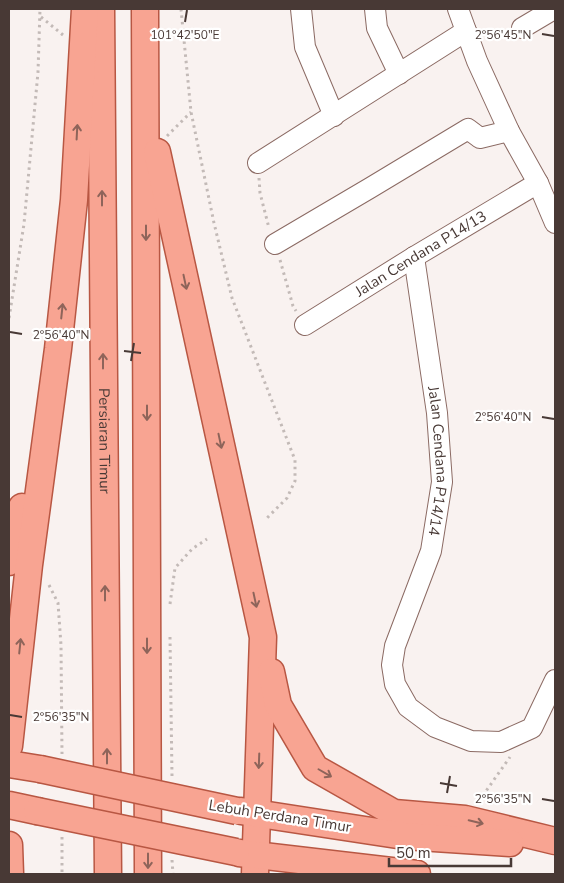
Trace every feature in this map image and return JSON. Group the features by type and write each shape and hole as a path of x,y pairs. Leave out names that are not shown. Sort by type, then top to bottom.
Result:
{"main road":[{"path":"9,746 29,565 58,348 74,200 85,9"},
{"name":"Persiaran Timur","path":"101,9 108,874"},
{"path":"145,9 148,874"},
{"path":"146,62 156,146 278,705 315,768 394,813 465,819 555,840"},
{"path":"9,562 58,348"},
{"path":"249,861 247,812 263,637"},
{"name":"Lebuh Perdana Timur","path":"9,764 51,765 247,812 404,836 555,846"},
{"path":"9,804 249,861 417,874"},
{"path":"9,846 10,874"}],"street":[{"path":"301,9 305,47 334,116"},
{"path":"374,9 377,28 399,74"},
{"path":"458,9 477,61 509,132 538,183 555,224"},
{"path":"522,28 554,9"},
{"path":"258,163 466,31"},
{"path":"274,244 468,128 480,138 509,132"},
{"name":"Jalan Cendana P14/13","path":"305,325 414,256 538,183"},
{"name":"Jalan Cendana P14/14","path":"414,256 437,414 442,482 431,551 395,646 392,665 395,684 408,707 435,727 471,740 500,742 532,728"},
{"path":"532,728 555,680"}],"path":[{"path":"9,318 24,224 38,72 40,9"},
{"path":"181,9 191,112 214,224 232,298 295,460 295,481 291,490 287,498 265,520"},
{"path":"156,146 191,112"},
{"path":"170,613 175,568 192,549 207,539"},
{"path":"44,583 49,585 58,603 61,645 51,765"},
{"path":"170,632 172,777"},
{"path":"465,819 532,728"},
{"path":"62,829 62,874"},
{"path":"172,855 173,874"}]}
